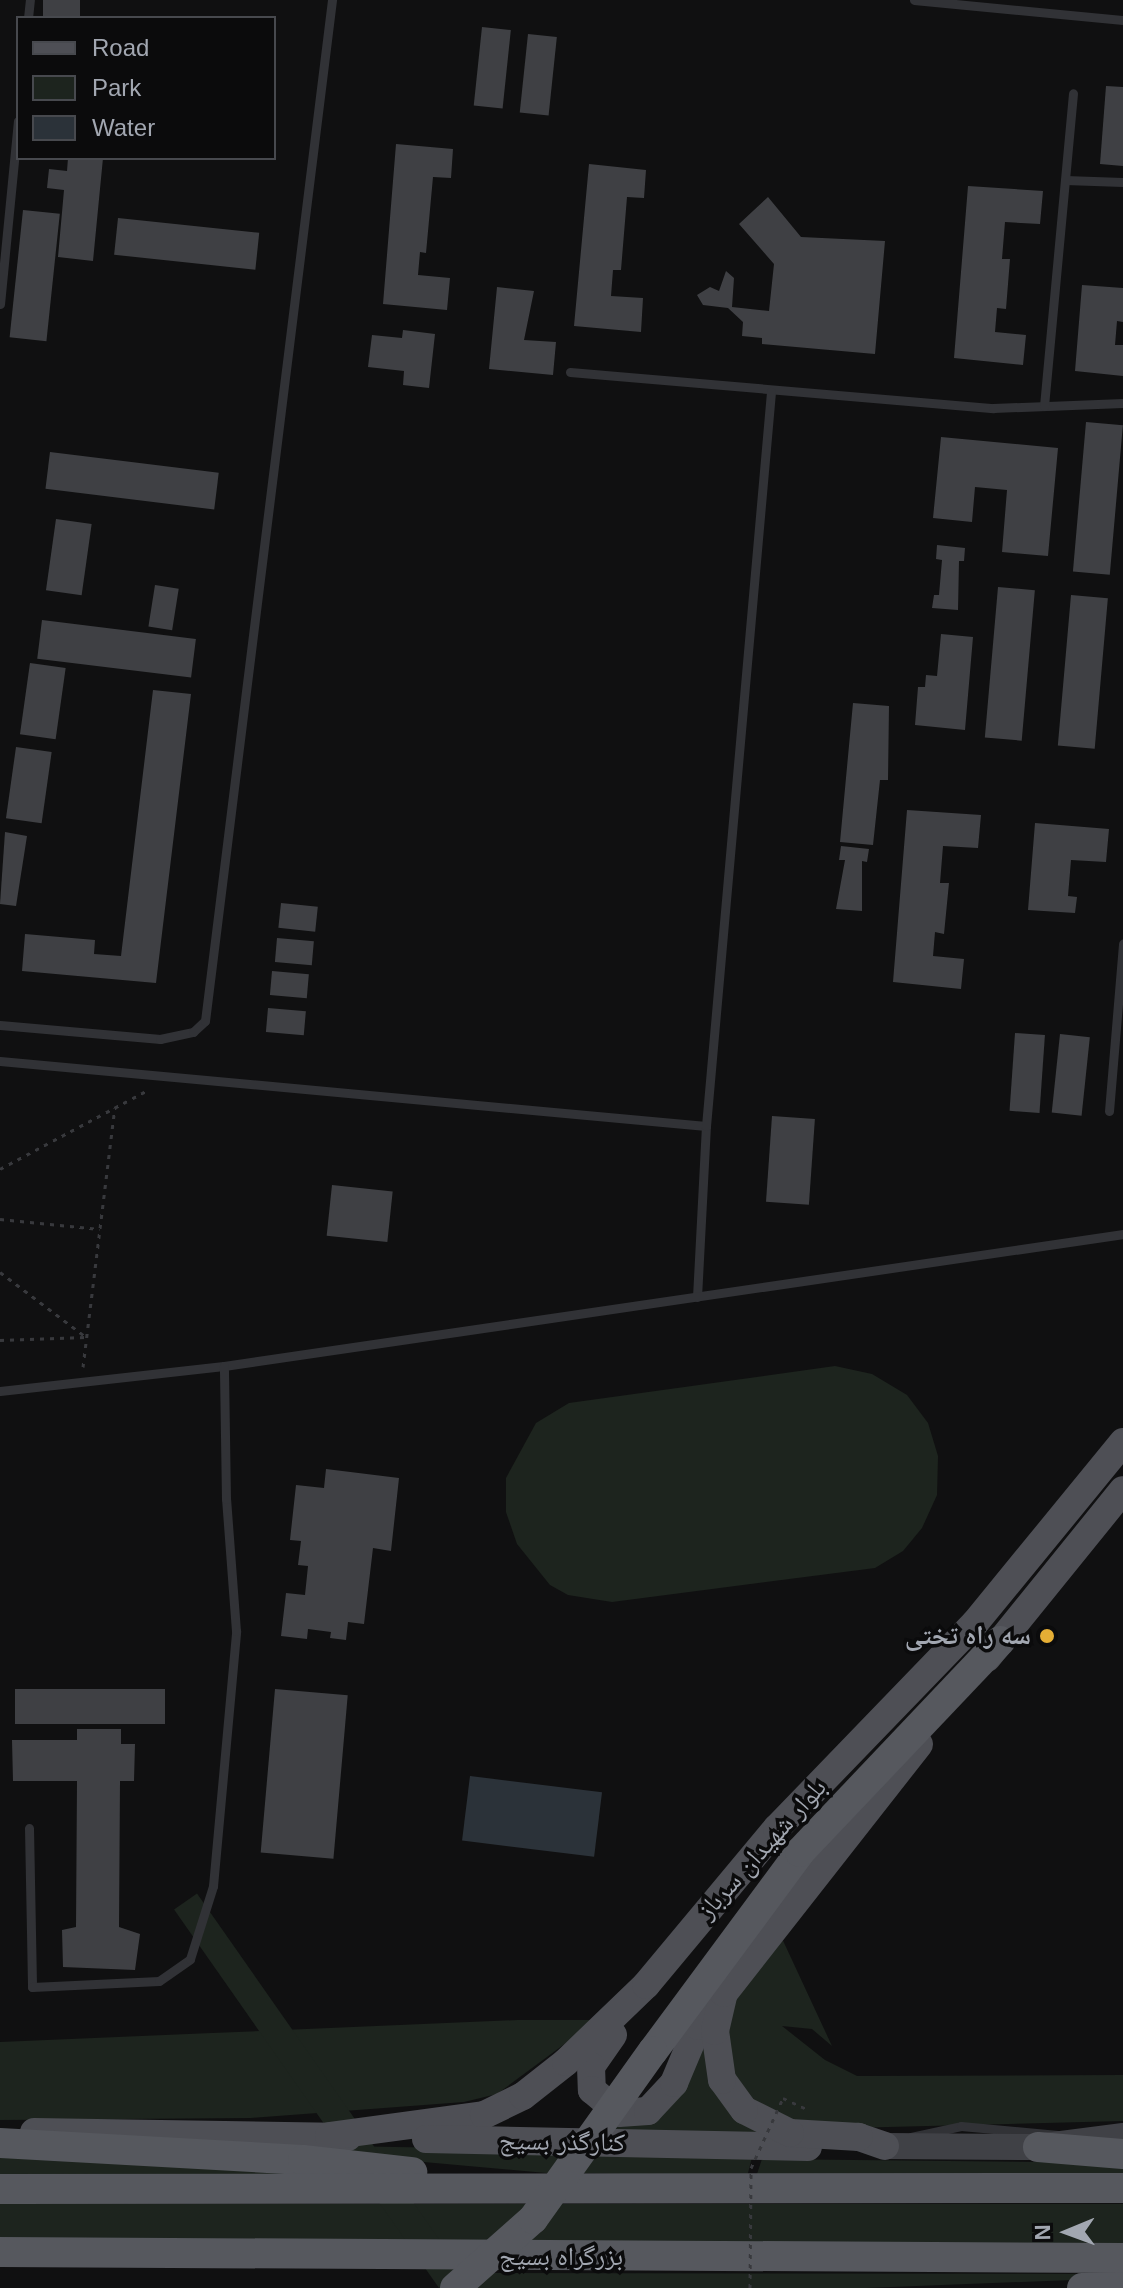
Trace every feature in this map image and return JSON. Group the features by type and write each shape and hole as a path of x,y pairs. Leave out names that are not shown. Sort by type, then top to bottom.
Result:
{"highway":[{"path":"455,2288 533,2219 800,1852 1000,1641"},
{"path":"0,2143 303,2160 533,2189"},
{"path":"1038,2147 1123,2154"},
{"path":"0,2189 1123,2188"},
{"name":"بزرگراه بسیج","path":"0,2252 1123,2258"},
{"path":"1082,2288 1123,2287"}],"main road":[{"name":"بلوار شهیدان سرباز","path":"329,2136 453,2123 496,2110 538,2087 646,1985 777,1828 975,1623 1123,1442"},
{"name":"بلوار شهیدان سرباز","path":"885,2146 859,2137 790,2133 744,2110 717,2064 715,2031 724,1993 1000,1641 1123,1490"},
{"path":"646,1985 591,2066 592,2090 619,2113 637,2114 659,2105 674,2083 698,2026 724,1993"},
{"name":"کنارگذر بسیج","path":"0,2133 1038,2147 1073,2139 1123,2136"}],"lane":[{"path":"0,1025 160,1039 179,1038 205,1021 332,0"},
{"path":"914,0 1123,20"},
{"path":"1044,406 1073,93"},
{"path":"0,304 16,141"},
{"path":"1065,180 1123,182"},
{"path":"570,372 771,392 993,408 1123,403"},
{"path":"697,1297 706,1126 771,392"},
{"path":"1109,1111 1123,944"},
{"path":"0,1061 706,1126"},
{"path":"0,1391 224,1366 1123,1234"},
{"path":"29,1828 32,1987 159,1981 190,1959 213,1886 236,1631 226,1499 224,1366"},
{"path":"885,2146 961,2126 1073,2139"}],"path":[{"path":"0,1169 173,1077"},
{"path":"81,1382 115,1108"},
{"path":"0,1219 100,1229"},
{"path":"0,1272 86,1337"},
{"path":"0,1340 86,1337"},
{"path":"750,2288 751,2168 783,2098 811,2108"}],"green space":[{"path":"835,1366 872,1374 907,1395 928,1423 938,1456 937,1495 922,1528 903,1551 875,1568 612,1602 568,1595 550,1585 517,1544 506,1512 506,1478 536,1423 569,1403"},
{"path":"197,1894 462,2272 439,2288 174,1910"},
{"path":"779,1932 832,2046 812,2029 782,2026 825,2060 857,2076 1123,2075 1123,2121 808,2129 752,2108 723,2056 723,2021"},
{"path":"518,2020 597,2020 497,2094 464,2102 251,2118 0,2120 0,2042"},
{"path":"708,2034 765,2129 758,2141 609,2134"},
{"path":"224,2144 574,2150 557,2174"},
{"path":"596,2150 753,2153 747,2177 581,2173"},
{"path":"0,2151 420,2180 0,2175"},
{"path":"762,2159 1123,2163 1123,2178 756,2177"},
{"path":"0,2204 1123,2204 1123,2243 0,2243"},
{"path":"492,2273 1123,2274 1123,2278 866,2288 472,2288"}],"water":[{"path":"470,1776 602,1792 594,1857 462,1841"}],"building":[{"path":"43,0 80,0 80,16 43,16"},
{"path":"482,27 511,30 503,109 474,106"},
{"path":"528,34 557,37 549,116 520,113"},
{"path":"1106,86 1123,87 1123,166 1100,164"},
{"path":"396,144 453,149 451,178 433,177 426,253 420,252 418,275 450,278 447,310 383,304"},
{"path":"68,160 103,160 93,261 58,257 64,190 47,188 49,169 67,171"},
{"path":"589,164 646,170 644,198 627,197 621,270 613,270 611,296 643,298 641,332 574,326"},
{"path":"968,186 1043,191 1040,224 1005,222 1002,259 1010,259 1006,309 997,308 995,332 1026,335 1023,365 954,358"},
{"path":"768,197 801,237 885,241 875,354 762,344 762,338 742,336 743,322 728,308 703,305 697,295 710,287 719,291 726,271 734,278 732,307 769,311 774,264 739,224"},
{"path":"23,210 60,214 46,341 10,337"},
{"path":"118,218 259,233 255,270 114,255"},
{"path":"1082,285 1123,288 1123,322 1117,321 1115,345 1123,345 1123,376 1075,371"},
{"path":"497,287 534,291 524,340 556,342 553,375 489,369"},
{"path":"403,330 435,334 429,388 403,385 404,371 368,367 372,335 402,338"},
{"path":"1086,422 1123,425 1110,575 1073,571"},
{"path":"941,437 1058,448 1048,556 1002,552 1007,490 975,487 972,522 933,518"},
{"path":"50,452 219,473 214,509 45,489"},
{"path":"56,519 92,524 82,595 46,590"},
{"path":"937,545 965,548 964,561 959,561 958,610 932,608 934,595 939,595 942,560 936,559"},
{"path":"155,585 179,589 172,630 148,626"},
{"path":"998,587 1035,590 1022,741 985,737"},
{"path":"1071,595 1108,598 1095,749 1058,745"},
{"path":"42,620 196,639 191,678 37,659"},
{"path":"941,634 973,637 965,730 915,725 918,687 925,687 926,675 937,676"},
{"path":"30,663 66,668 56,739 20,734"},
{"path":"153,690 191,694 156,983 22,971 25,934 95,940 94,954 121,956"},
{"path":"853,703 889,706 888,780 880,780 873,845 840,842"},
{"path":"16,747 52,752 42,823 6,818"},
{"path":"907,810 981,815 978,848 943,846 940,883 949,883 944,934 935,932 933,956 964,959 961,989 893,982"},
{"path":"1035,823 1109,829 1106,862 1071,860 1068,896 1077,897 1075,913 1028,910"},
{"path":"5,832 27,836 16,906 0,904"},
{"path":"841,846 869,849 867,862 862,861 862,911 836,909 845,860 839,860"},
{"path":"281,903 318,907 315,932 278,928"},
{"path":"277,938 314,941 312,965 275,962"},
{"path":"272,971 309,974 307,998 270,995"},
{"path":"268,1008 306,1011 304,1035 266,1032"},
{"path":"1015,1033 1045,1035 1039,1113 1010,1111"},
{"path":"1060,1034 1090,1037 1082,1116 1052,1113"},
{"path":"772,1116 815,1119 809,1205 766,1202"},
{"path":"332,1185 393,1191 387,1242 327,1236"},
{"path":"326,1469 399,1478 391,1551 373,1548 364,1624 348,1622 346,1640 330,1638 331,1632 308,1629 307,1639 281,1636 286,1593 305,1595 308,1566 298,1565 301,1541 290,1540 296,1485 324,1488"},
{"path":"15,1689 165,1689 165,1724 15,1724"},
{"path":"275,1689 348,1695 333,1859 261,1852"},
{"path":"77,1729 121,1729 121,1744 135,1744 134,1781 120,1781 119,1927 140,1934 135,1970 63,1967 62,1930 76,1927 77,1781 13,1781 12,1740 77,1740"}],"place":[{"name":"سه راه تختی","path":"1047,1636"}]}
